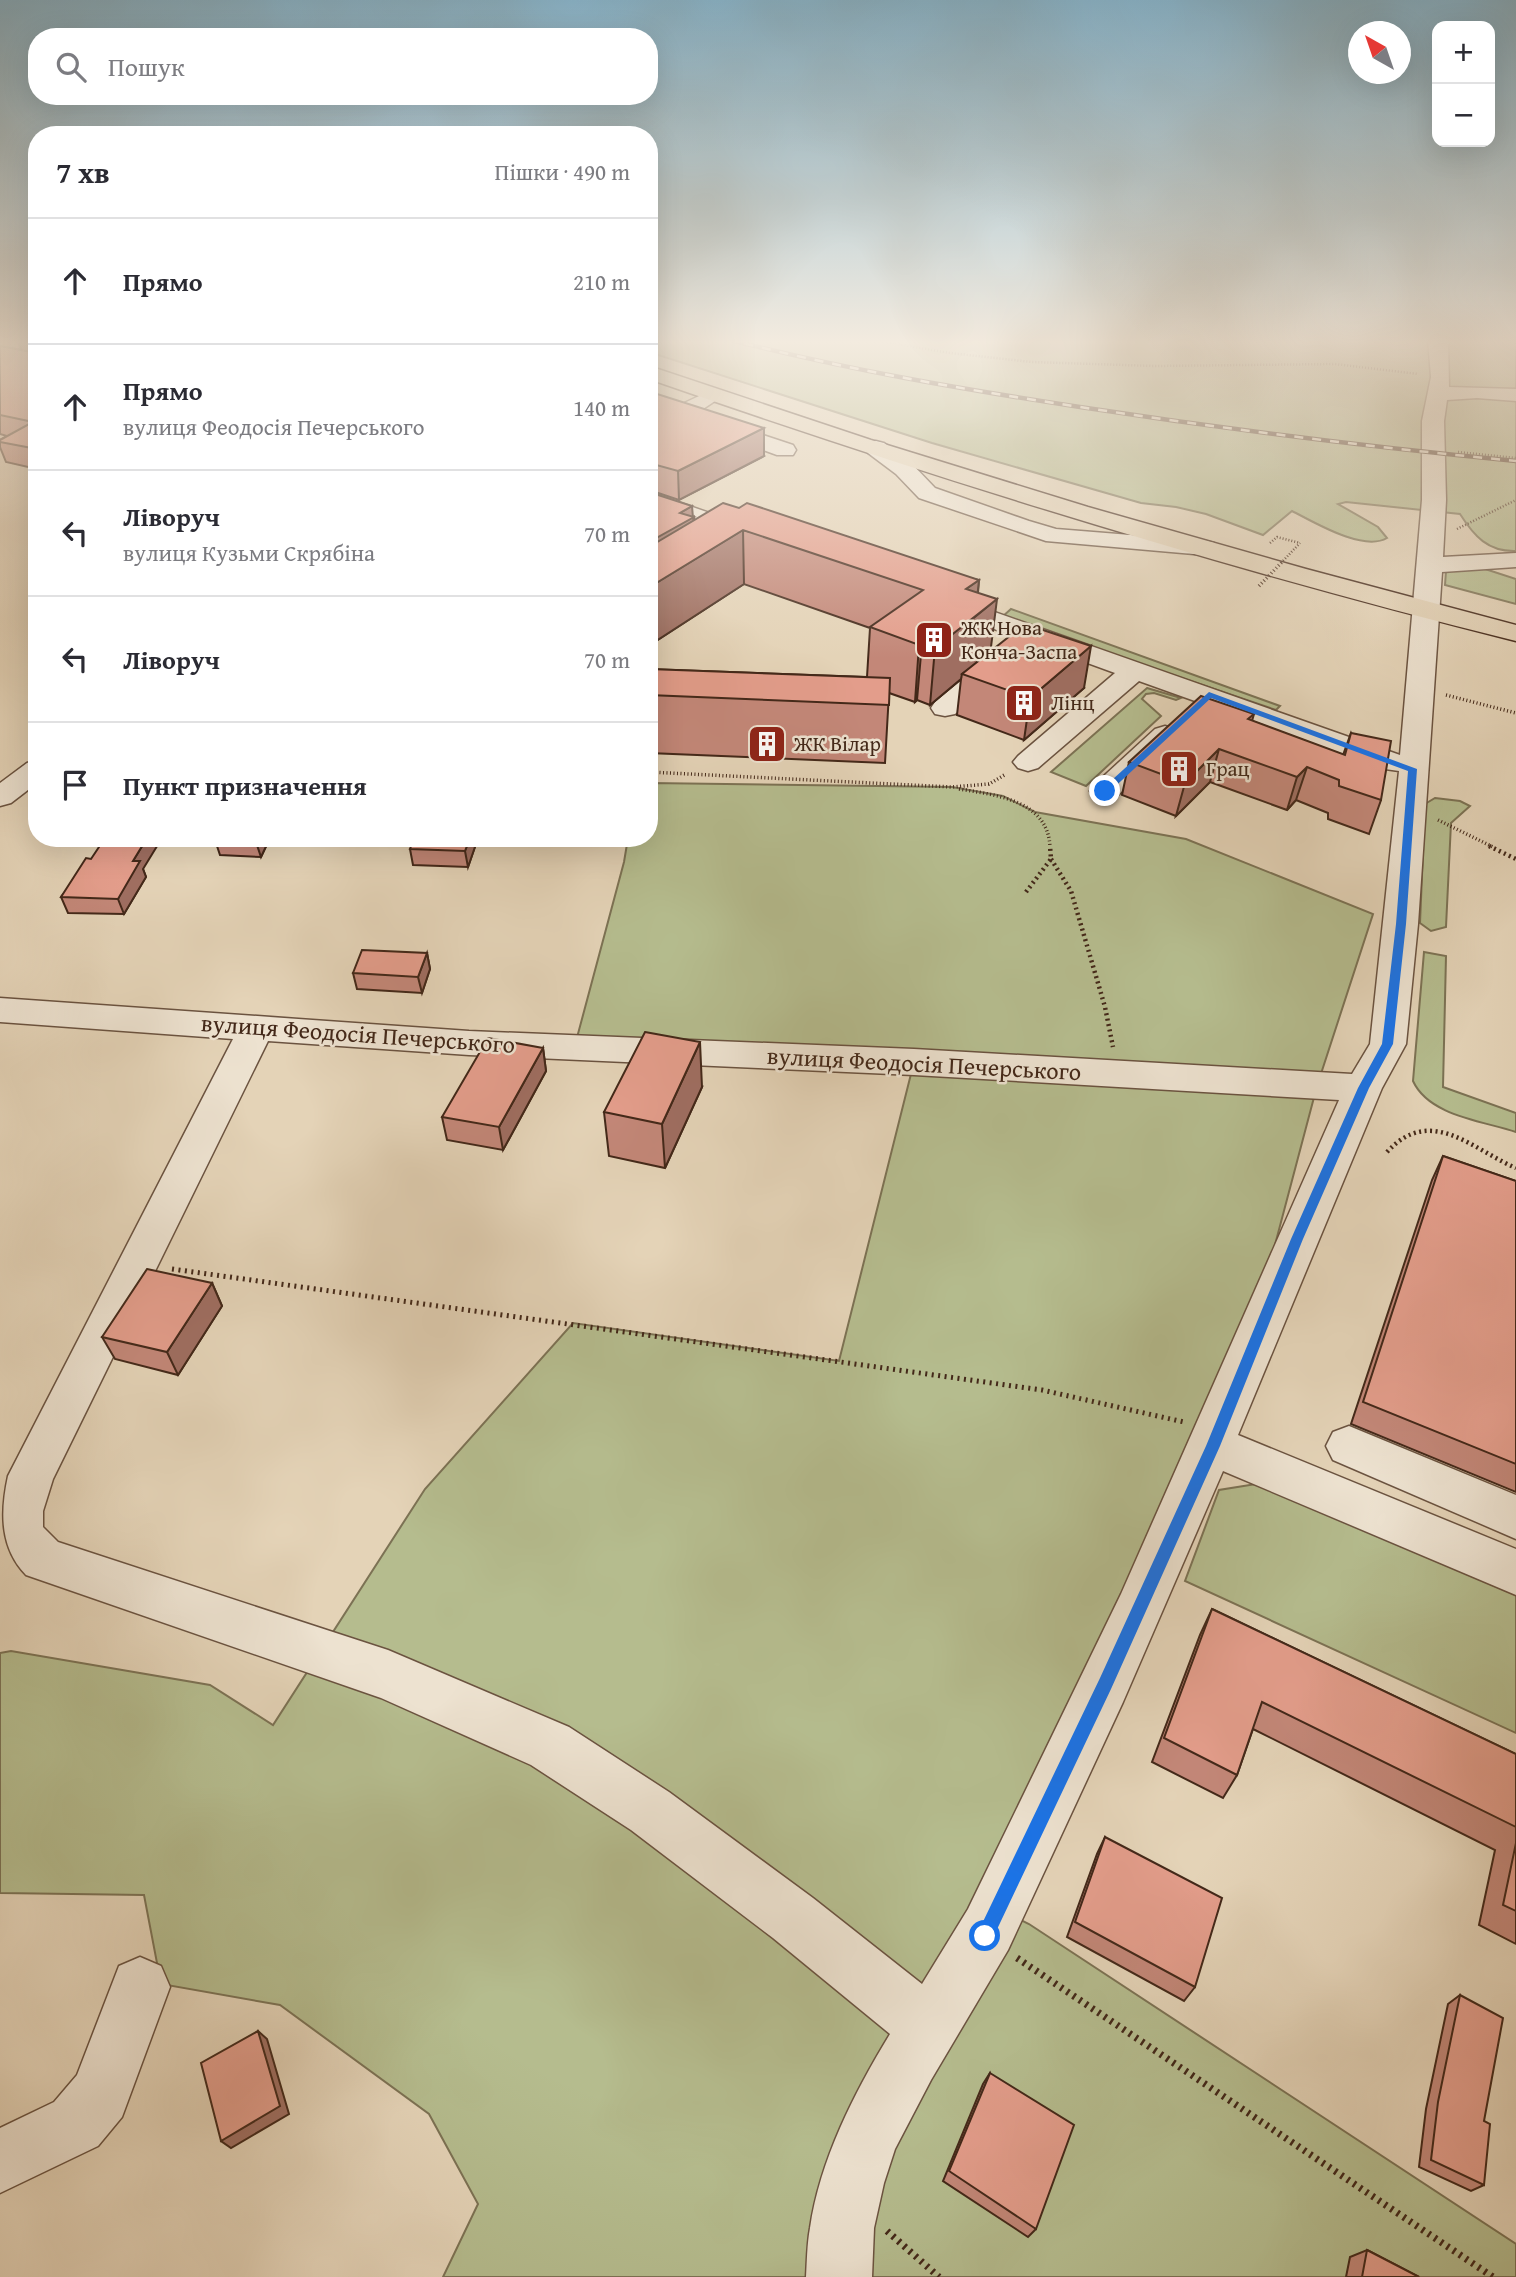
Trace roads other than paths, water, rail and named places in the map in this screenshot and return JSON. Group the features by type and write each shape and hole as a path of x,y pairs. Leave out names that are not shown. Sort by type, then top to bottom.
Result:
{"main road":[{"path":"868,445 1205,548 1282,554"},
{"path":"910,445 1282,554 1516,633"},
{"path":"1427,601 1516,615"}],"street":[{"path":"771,445 785,450"},
{"path":"839,2277 846,2196 881,2107 927,2026 985,1936 1105,1683 1216,1438 1363,1088 1388,1044 1401,924 1427,601 1434,445"},
{"path":"876,448 904,469 923,489 1021,526 1054,536 1205,548"},
{"path":"658,502 768,541"},
{"path":"719,546 743,532"},
{"path":"1429,565 1511,564"},
{"path":"921,594 1413,769"},
{"path":"945,708 1036,635"},
{"path":"1028,762 1136,669"},
{"path":"1105,791 1209,695"},
{"path":"0,797 28,776"},
{"name":"вулиця Феодосія Печерського","path":"4,1018 256,1028 469,1042 914,1062 1363,1088"},
{"path":"256,1028 31,1476 18,1509 18,1532 26,1547 43,1559 388,1675 550,1746 650,1811 793,1918 927,2026"},
{"path":"1216,1438 1516,1572"},
{"path":"1349,1446 1516,1517"},
{"path":"0,2161 76,2124 100,2095 140,1987"}],"railway":[{"path":"1367,445 1516,461"}],"place":[{"name":"ЖК Нова Конча-Заспа","path":"934,640"},
{"name":"Лінц","path":"1024,703"},
{"name":"ЖК Вілар","path":"767,744"},
{"name":"Грац","path":"1179,769"}]}
